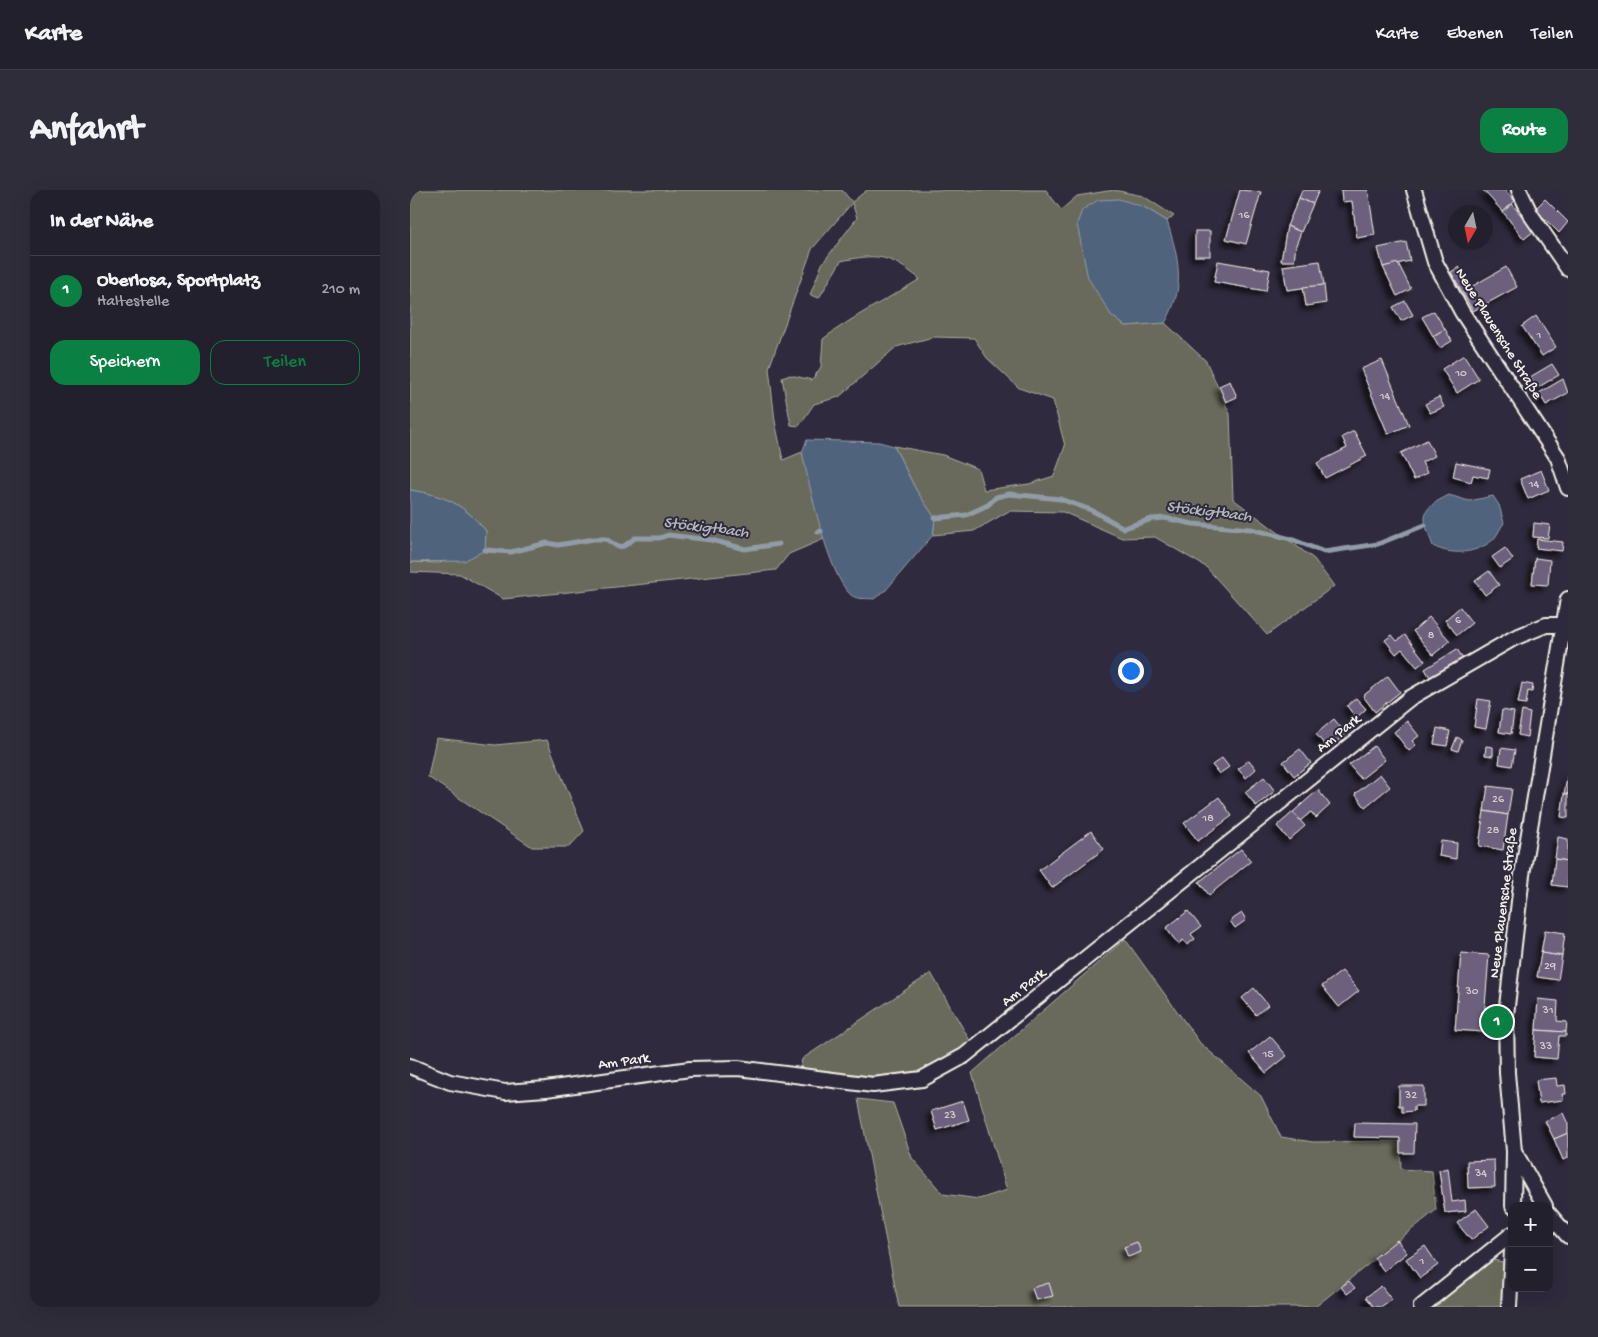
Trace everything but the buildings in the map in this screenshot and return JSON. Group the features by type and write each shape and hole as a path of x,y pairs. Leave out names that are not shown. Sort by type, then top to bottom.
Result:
{"street":[{"name":"Neue Plauensche Straße","path":"1414,190 1434,262 1462,312 1558,458 1568,488"},
{"path":"1519,190 1531,215 1568,269"},
{"name":"Neue Plauensche Straße","path":"1543,1202 1514,1151 1507,1073 1506,1015 1522,875 1568,599"},
{"name":"Am Park","path":"410,1066 450,1082 505,1092 546,1089 690,1069 738,1068 873,1085 922,1079 972,1050 1410,698 1514,638 1546,625 1564,625"},
{"path":"1513,1202 1514,1151"},
{"path":"1553,1219 1568,1236"},
{"path":"1421,1307 1508,1237"},
{"path":"1509,1307 1510,1292"}],"green space":[{"path":"410,190 842,190 852,202 867,190 1046,190 1061,210 1077,196 1114,190 1143,196 1174,216 1167,221 1144,207 1111,315 1125,326 1165,323 1206,361 1230,414 1233,499 1314,559 1334,586 1267,635 1206,567 1155,537 1122,538 1063,512 1009,511 974,531 933,535 935,518 916,490 894,446 943,455 978,469 984,490 1029,484 1054,476 1065,446 1053,400 1019,388 987,358 974,338 933,337 896,347 839,397 814,404 799,426 791,425 782,378 790,375 812,380 821,367 823,339 858,315 920,279 900,265 883,258 854,258 841,261 819,298 810,295 822,264 857,218 852,203 812,249 769,368 775,421 783,460 802,452 824,539 789,554 776,570 503,599 460,574 410,572 410,562 439,563 485,550 486,531 461,507 452,502 434,495 410,490"},
{"path":"436,738 495,745 547,740 584,831 569,847 532,847 428,777"},
{"path":"1125,939 1200,1043 1261,1096 1281,1137 1313,1142 1400,1141 1401,1169 1432,1171 1436,1210 1315,1307 899,1307 858,1099 893,1103 912,1158 943,1194 979,1199 1007,1190 972,1073"},
{"path":"931,973 972,1044 923,1073 858,1077 800,1071 802,1059"},
{"path":"1493,1260 1503,1262 1503,1307 1433,1307"}],"water":[{"path":"1119,199 1144,207 1167,221 1175,248 1178,285 1172,310 1165,323 1125,326 1111,315 1088,278 1077,224 1082,210 1098,200"},
{"path":"807,440 879,442 894,446 916,490 935,518 933,535 886,590 874,599 853,597 843,585 835,569 820,528 809,485 802,452"},
{"path":"410,490 444,498 461,507 486,531 485,550 464,561 410,562"},
{"path":"1449,495 1469,501 1493,496 1499,505 1504,523 1493,540 1479,548 1463,552 1448,551 1433,546 1426,527 1425,515 1432,505"}],"waterway":[{"name":"Stöckigtbach","path":"935,518 966,515 988,505 996,497 1009,494 1060,499 1091,510 1124,528 1152,519 1165,518 1193,524 1251,529 1291,539 1324,552 1378,544 1425,525"},
{"name":"Stöckigtbach","path":"485,550 511,552 547,543 558,545 594,539 606,539 618,547 624,546 635,538 660,538 668,535 711,540 745,549 779,544"}],"place":[{"name":"Oberlosa, Sportplatz","path":"1497,1022"}]}
